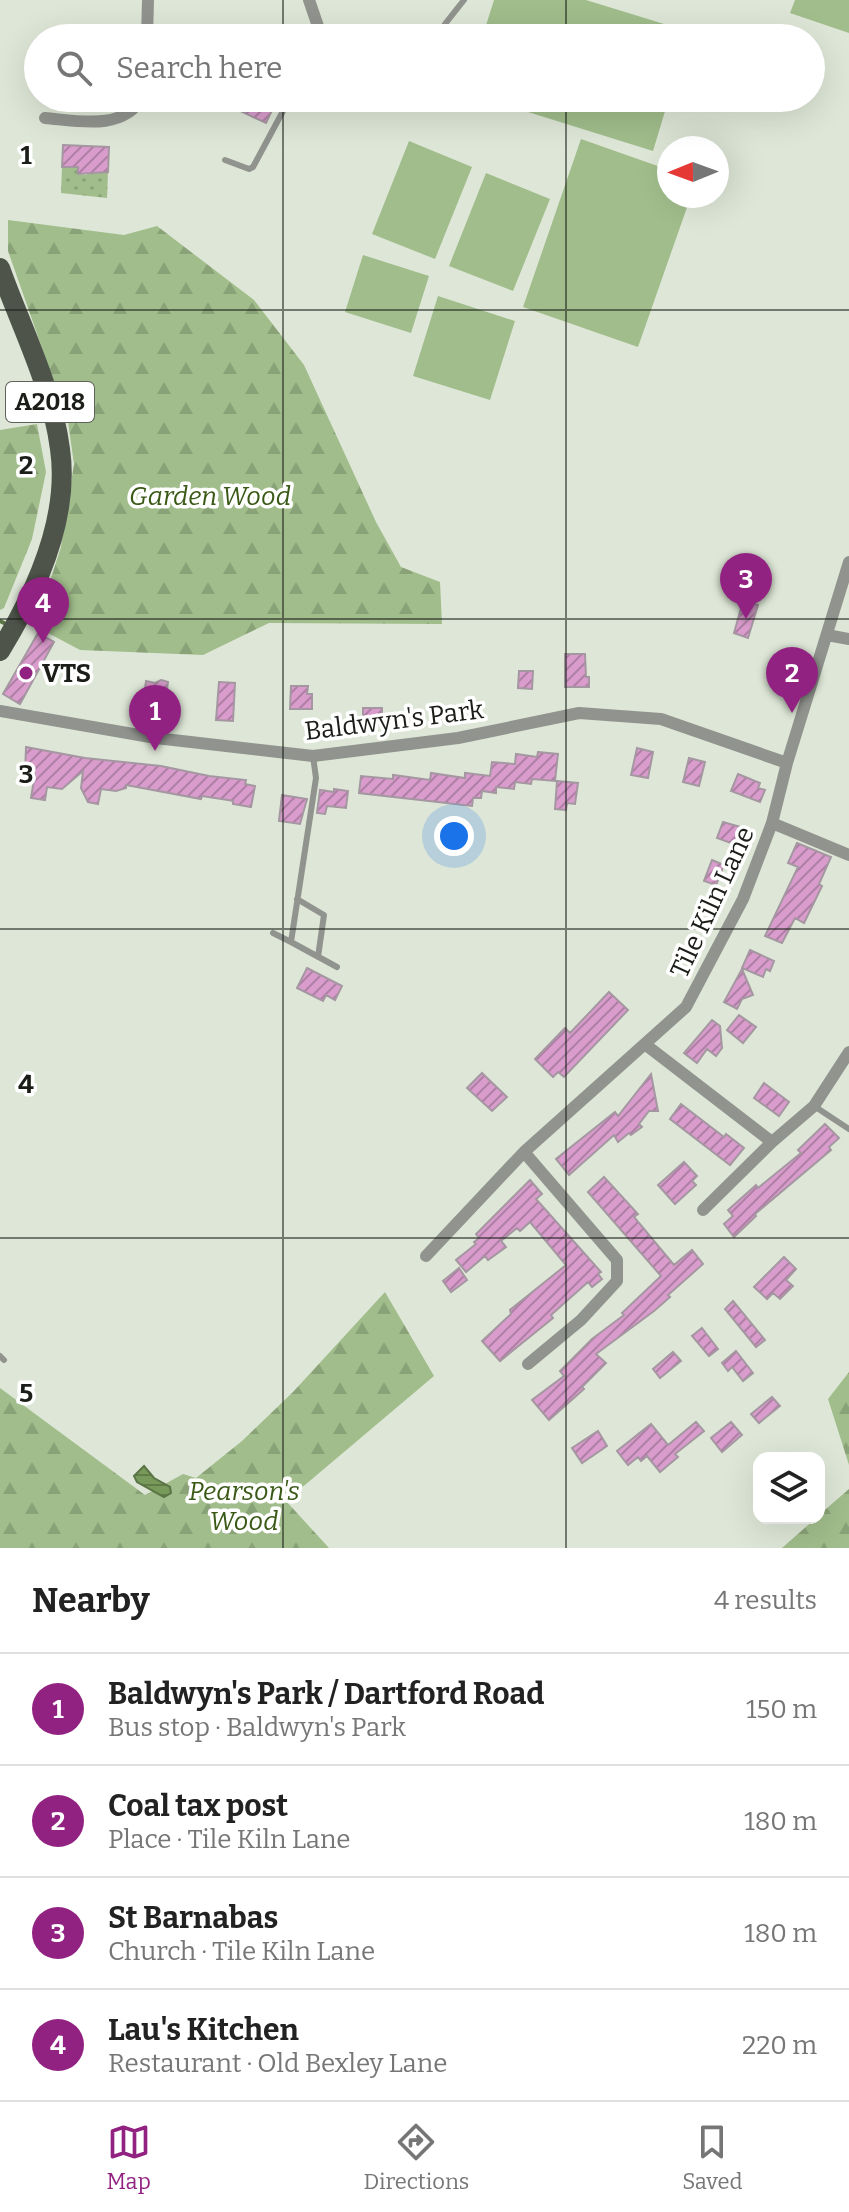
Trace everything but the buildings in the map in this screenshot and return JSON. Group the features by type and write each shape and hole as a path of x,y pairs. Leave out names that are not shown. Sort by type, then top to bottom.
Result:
{"main road":[{"name":"A2018","path":"0,269 50,404 61,451 60,500 50,543 29,598 0,651"}],"street":[{"path":"147,24 148,0"},
{"path":"309,0 316,24"},
{"path":"45,118 87,122 114,120 134,112"},
{"name":"Tile Kiln Lane","path":"426,1256 524,1152 686,1007 743,899 772,823 787,763 849,562"},
{"path":"827,635 849,639"},
{"name":"Baldwyn's Park","path":"0,711 156,738 313,756 458,738 579,713 661,719 787,763"},
{"path":"772,823 849,855"},
{"path":"646,1045 772,1142"},
{"path":"703,1210 772,1142 814,1106 849,1052"},
{"path":"524,1152 617,1260 617,1281 581,1320 528,1364"}],"lane":[{"path":"445,24 464,0"},
{"path":"225,160 249,169 253,167 282,112"},
{"path":"291,942 316,778 313,756"},
{"path":"297,899 324,915 318,957"},
{"path":"273,933 337,967"},
{"path":"814,1106 849,1129"}],"green space":[{"path":"494,0 586,0 664,24 486,24"},
{"path":"795,0 849,0 849,33 825,24 790,13"},
{"path":"528,112 665,112 653,151"},
{"path":"581,139 657,166 657,208 687,208 638,347 523,307"},
{"path":"409,141 472,167 435,259 372,234"},
{"path":"62,167 78,167 78,174 87,175 88,171 91,174 108,172 107,198 61,193"},
{"path":"486,173 550,199 513,291 449,266"},
{"name":"Garden Wood","path":"8,220 124,235 157,226 254,300 304,365 376,522 401,567 440,582 442,624 269,623 203,655 80,650 31,624 61,547 74,464 68,422 8,251"},
{"path":"363,255 429,276 411,333 345,312"},
{"path":"438,296 515,321 490,400 413,376"},
{"path":"37,424 46,472 32,539 4,608 0,610 0,430"},
{"name":"Pearson's Wood","path":"385,1292 434,1376 286,1501 329,1548 0,1548 0,1388 145,1495 183,1474 196,1478 242,1441 293,1392"},
{"path":"849,1372 849,1465 828,1399"},
{"path":"849,1489 849,1548 782,1548 809,1524 825,1524 825,1510"}],"shaded area":[{"path":"144,1466 154,1478 170,1487 171,1493 164,1497 137,1482 134,1476"}],"waterway":[{"path":"0,621 4,623"}],"place":[{"name":"St Barnabas","path":"746,619"},
{"name":"Lau's Kitchen","path":"43,643"},
{"name":"VTS","path":"26,673"},
{"name":"Coal tax post","path":"792,713"},
{"name":"Baldwyn's Park / Dartford Road","path":"155,751"}]}
